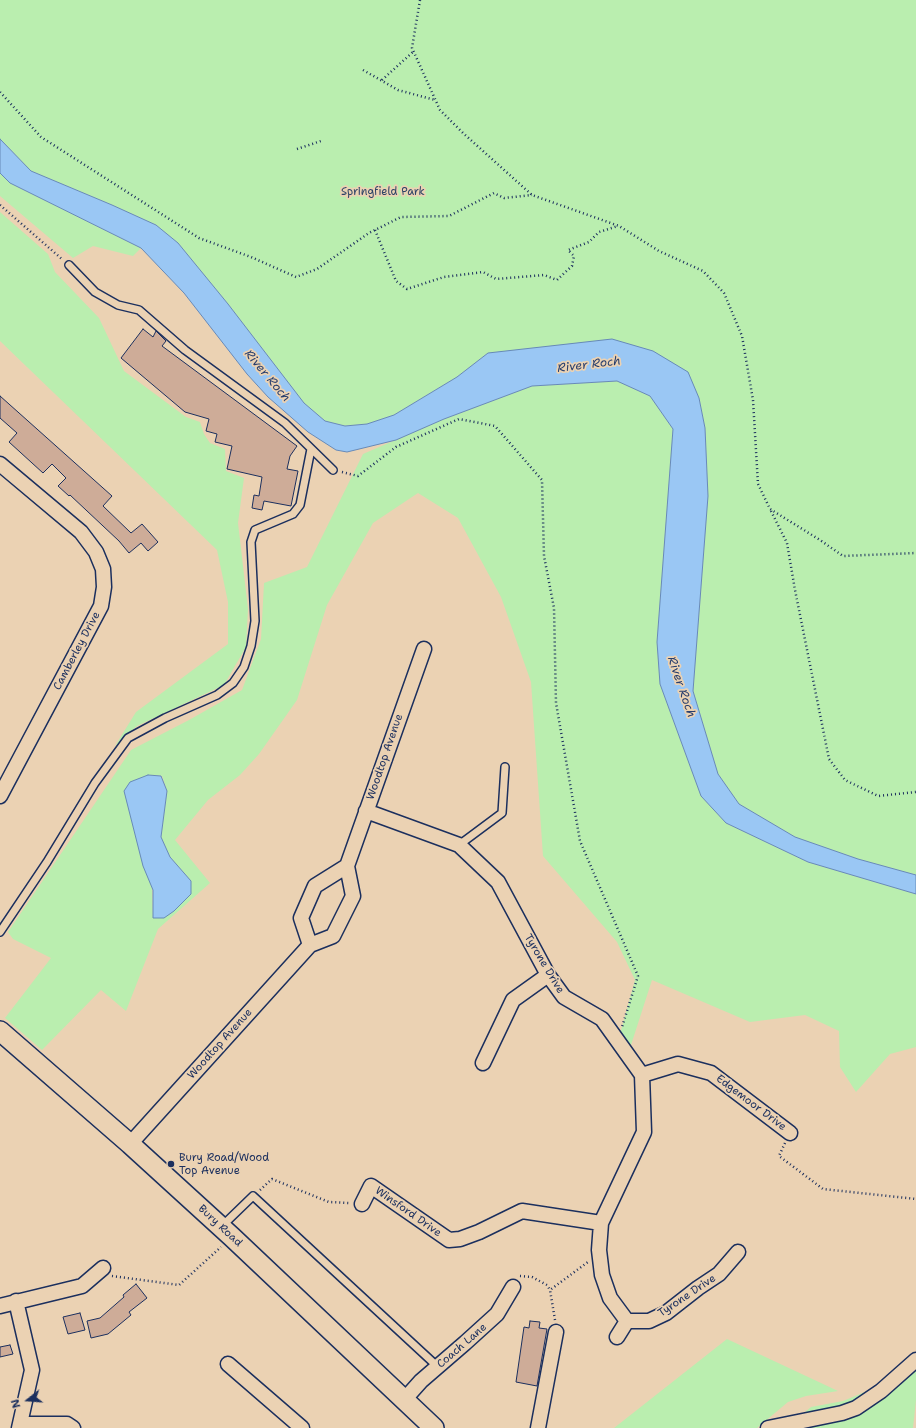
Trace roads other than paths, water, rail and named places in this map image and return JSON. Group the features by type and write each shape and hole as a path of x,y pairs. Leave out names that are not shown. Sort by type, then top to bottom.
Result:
{"main road":[{"name":"Bury Road","path":"0,1031 130,1144 226,1232 434,1428"}],"street":[{"name":"Camberley Drive","path":"0,464 81,532 96,552 103,569 104,587 101,606 0,796"},
{"name":"Woodtop Avenue","path":"130,1144 310,945 333,936 353,896 348,866 424,649"},
{"name":"Tyrone Drive","path":"366,811 459,845 498,882 548,975 564,997 602,1019 642,1075"},
{"path":"310,945 301,918 315,886 348,866"},
{"path":"483,1063 513,1000 548,975"},
{"name":"Edgemoor Drive","path":"642,1075 678,1064 711,1073 790,1133"},
{"path":"617,1337 627,1321 610,1298 602,1274 599,1250 601,1223 644,1132 642,1075"},
{"name":"Winsford Drive","path":"362,1204 371,1186 449,1240 478,1232 522,1211 601,1223"},
{"name":"Tyrone Drive","path":"627,1321 649,1321 666,1313 719,1274 738,1252"},
{"path":"0,1306 82,1286 99,1271"},
{"name":"Coach Lane","path":"404,1400 421,1381 497,1314 513,1286"},
{"path":"16,1301 32,1370 19,1426 67,1424 73,1428"},
{"path":"538,1428 556,1332"},
{"path":"768,1428 842,1413 856,1408 881,1391 916,1360"},
{"path":"228,1364 302,1428"}],"lane":[{"path":"69,265 95,292 118,305 139,310 185,350 285,423 333,470"},
{"path":"0,932 47,862 95,783 128,738 165,718 217,695 233,683 244,667 251,646 255,621 251,542 255,530 293,514 300,505 311,449"},
{"path":"459,845 502,813 505,767"},
{"path":"226,1232 253,1196 438,1367"}],"water":[{"name":"River Roch","path":"0,139 31,171 156,225 178,243 228,304 304,403 325,421 345,426 367,424 394,415 457,377 488,353 612,339 653,351 688,372 699,398 705,428 708,496 693,691 718,774 739,804 795,837 858,859 916,875 916,894 808,862 726,823 701,796 660,684 657,642 673,429 650,396 617,381 532,386 444,419 396,440 347,452 336,450 308,432 268,397 247,374 184,293 141,248 10,183 0,173"},
{"path":"148,775 161,776 167,791 161,837 170,857 191,881 191,894 174,911 164,918 153,918 153,890 143,866 124,791 130,782"}],"place":[{"name":"Bury Road/Wood Top Avenue","path":"171,1164"}],"park label":[{"name":"Springfield Park","path":"383,192"}]}
